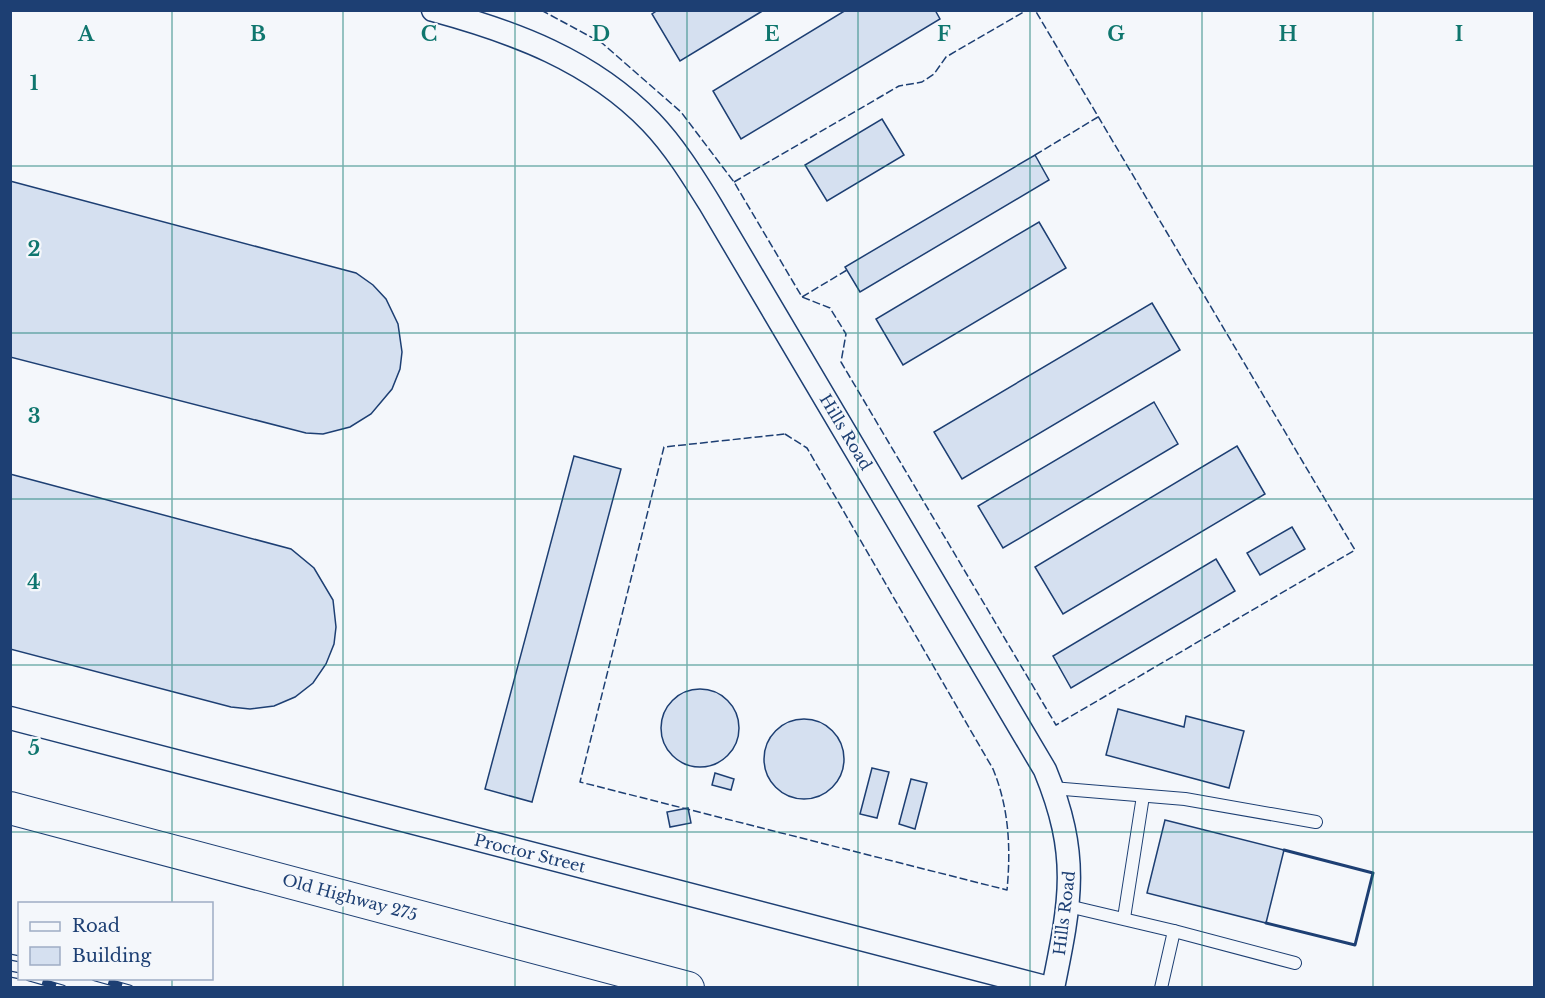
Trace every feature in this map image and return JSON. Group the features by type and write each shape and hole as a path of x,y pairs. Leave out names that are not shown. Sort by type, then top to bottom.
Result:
{"main road":[{"name":"Old Highway 275","path":"10,808 688,987"}],"street":[{"name":"Hills Road","path":"433,10 512,33 564,56 598,78 638,109 669,143 710,204 1014,714 1052,788 1069,849 1068,906 1051,987"},
{"name":"Proctor Street","path":"10,718 1051,987"}],"lane":[{"path":"1052,788 1185,799 1316,822"},
{"path":"1124,918 1143,796"},
{"path":"1068,906 1124,918 1295,963"},
{"path":"1161,987 1174,931"}],"building":[{"path":"658,10 764,10 680,61 652,14"},
{"path":"846,10 935,10 940,19 741,139 713,91"},
{"path":"882,119 904,155 827,201 805,165"},
{"path":"1035,155 1049,180 860,292 845,267"},
{"path":"10,181 356,273 373,285 386,299 398,324 402,352 400,369 392,389 371,414 350,427 323,434 306,433 10,357"},
{"path":"1039,222 1066,268 903,365 876,319"},
{"path":"1152,303 1180,350 962,479 934,432"},
{"path":"1154,402 1178,444 1003,548 978,506"},
{"path":"1237,446 1265,494 1063,614 1035,567"},
{"path":"574,456 621,469 532,802 485,789"},
{"path":"10,474 291,549 314,568 333,600 336,627 334,644 326,664 313,683 295,697 274,706 250,709 231,707 10,649"},
{"path":"1292,527 1305,549 1260,575 1247,553"},
{"path":"1216,559 1235,591 1071,688 1053,656"},
{"path":"692,689 708,689 722,695 733,706 739,720 739,736 733,750 722,761 708,767 692,767 678,761 667,750 661,736 661,720 667,706 678,695"},
{"path":"1118,709 1184,727 1186,716 1244,731 1229,788 1106,755"},
{"path":"804,719 819,722 832,731 841,744 844,759 841,774 832,787 819,796 804,799 789,796 776,787 767,774 764,759 767,744 776,731 789,722"},
{"path":"872,768 889,772 877,818 860,814"},
{"path":"715,773 734,779 731,790 712,785"},
{"path":"911,779 927,783 915,829 899,824"},
{"path":"688,808 691,823 670,827 667,812"},
{"path":"1165,820 1284,850 1266,923 1147,893"}],"railway":[{"path":"10,957 18,959"},
{"path":"10,974 18,976"},
{"path":"36,980 63,988"},
{"path":"102,980 130,988"}],"fence":[{"path":"541,10 602,43 681,112 734,182 802,297 830,308 846,334 841,362 1056,725 1355,550 1035,10"},
{"path":"734,182 899,86 922,82 934,74 946,57 1027,10"},
{"path":"1035,155 1098,117"},
{"path":"802,297 847,270"},
{"path":"785,434 807,448 993,769 1008,828 1007,890 580,782 664,447 785,434"}],"wall":[{"path":"1266,923 1355,945 1373,873 1284,850"}]}
